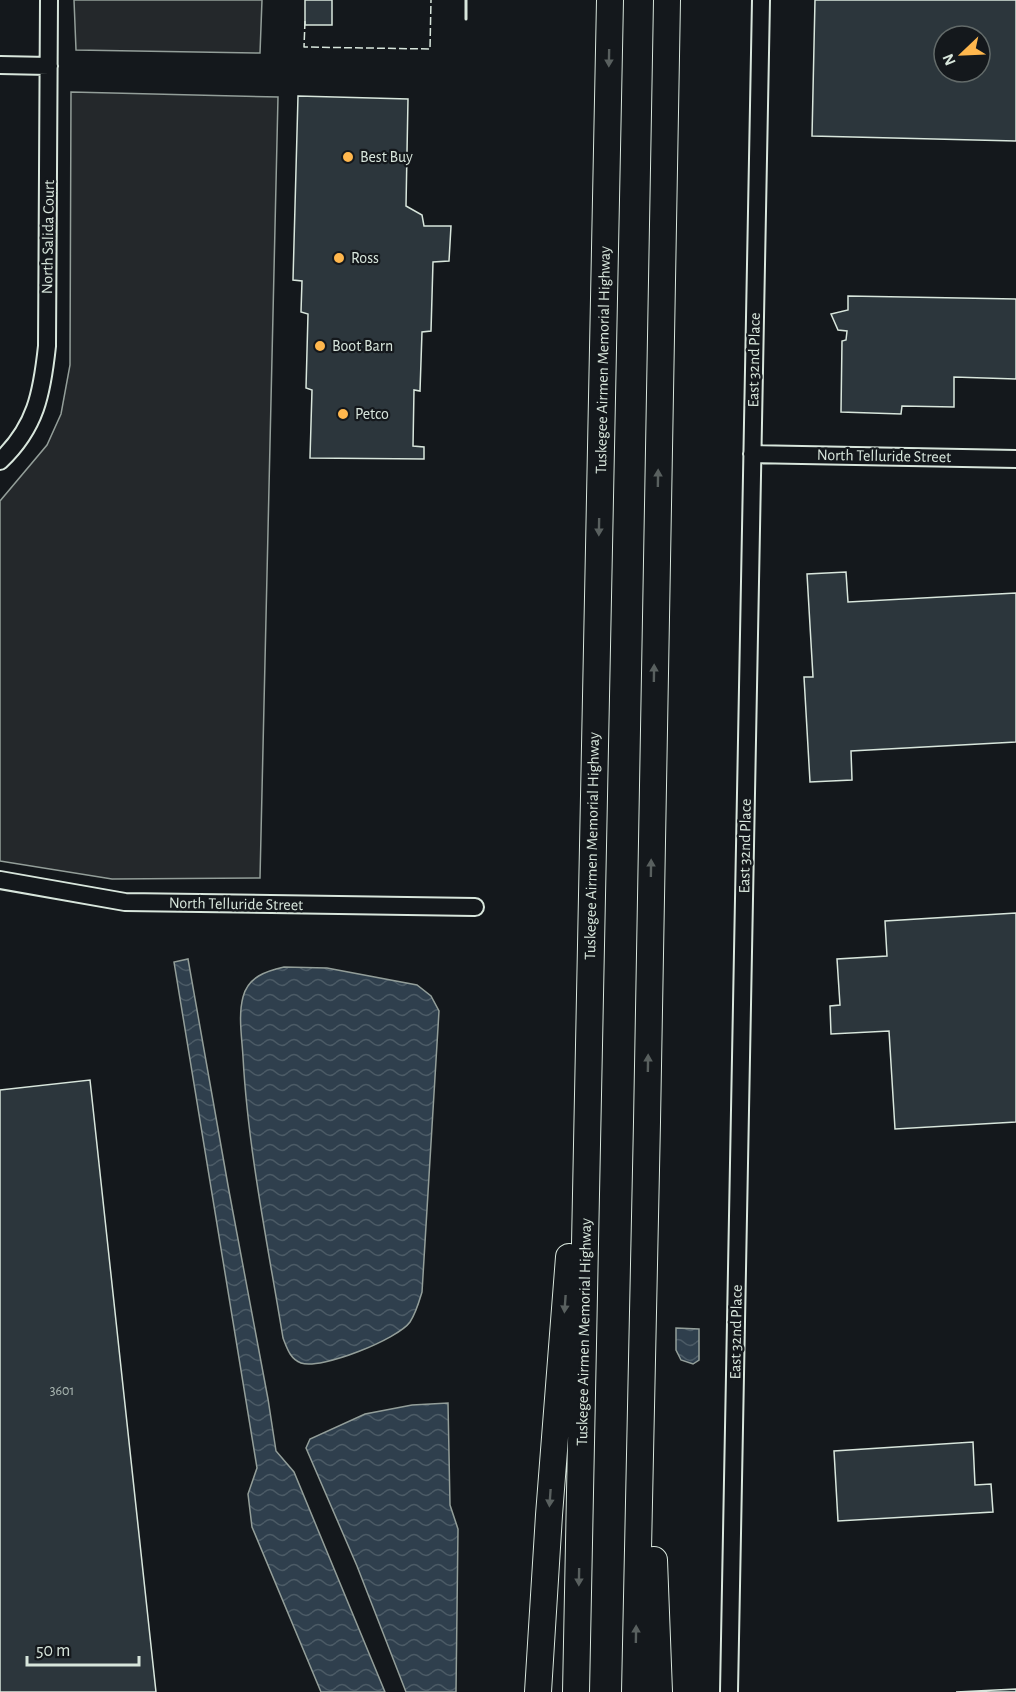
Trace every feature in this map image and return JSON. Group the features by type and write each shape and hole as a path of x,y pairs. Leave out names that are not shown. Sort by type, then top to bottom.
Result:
{"highway":[{"name":"Tuskegee Airmen Memorial Highway","path":"576,1692 610,0"},
{"path":"635,1692 667,0"},
{"path":"538,1692 549,1515 590,994"},
{"path":"647,1122 650,1417 659,1692"}],"street":[{"name":"North Salida Court","path":"0,461 15,446 33,417 44,377 47,346 49,0"},
{"name":"East 32nd Place","path":"729,1692 761,0"},
{"path":"0,64 50,66"},
{"name":"North Telluride Street","path":"752,454 1016,459"},
{"name":"North Telluride Street","path":"0,880 125,902 475,907"}],"shaded area":[{"path":"74,0 262,0 260,53 76,50"},
{"path":"71,92 278,97 260,878 112,879 0,861 0,501 47,445 61,414 70,365"}],"water":[{"path":"188,959 276,1451 294,1472 385,1692 321,1692 252,1527 248,1494 257,1468 174,962"},
{"path":"284,967 327,968 417,985 431,996 439,1011 422,1292 417,1307 410,1322 391,1337 341,1358 311,1364 301,1363 294,1359 283,1338 249,1127 241,1035 245,990 253,980 264,973"},
{"path":"676,1328 699,1329 699,1360 693,1364 681,1360 676,1350"},
{"path":"448,1403 450,1505 458,1529 456,1692 406,1692 357,1566 306,1448 310,1439 365,1414 412,1405"}],"building":[{"path":"305,0 332,0 332,25 305,25"},
{"path":"815,0 1016,0 1016,141 812,136"},
{"path":"298,96 408,99 406,206 422,215 424,226 451,226 449,261 433,262 431,331 422,332 420,391 414,390 413,446 424,447 424,459 310,458 312,390 306,388 308,314 301,312 302,281 293,280"},
{"path":"848,296 1016,299 1016,379 954,377 954,407 902,406 901,414 841,412 842,341 846,340 847,331 838,330 831,314 848,310"},
{"path":"846,572 848,602 1016,593 1016,742 851,751 852,780 810,782 804,677 813,677 807,574"},
{"path":"1016,913 1016,1122 895,1129 889,1031 831,1034 830,1006 840,1005 837,959 887,956 885,921"},
{"path":"90,1080 156,1692 0,1692 0,1090"},
{"path":"973,1442 975,1485 991,1484 993,1512 838,1521 834,1451"},
{"path":"1016,1689 1016,1692 956,1692"}],"fence":[{"path":"305,21 304,47 430,49 431,0"}],"wall":[{"path":"466,0 466,19"}],"place":[{"name":"Best Buy","path":"348,157"},
{"name":"Ross","path":"339,258"},
{"name":"Boot Barn","path":"320,346"},
{"name":"Petco","path":"343,414"}]}
